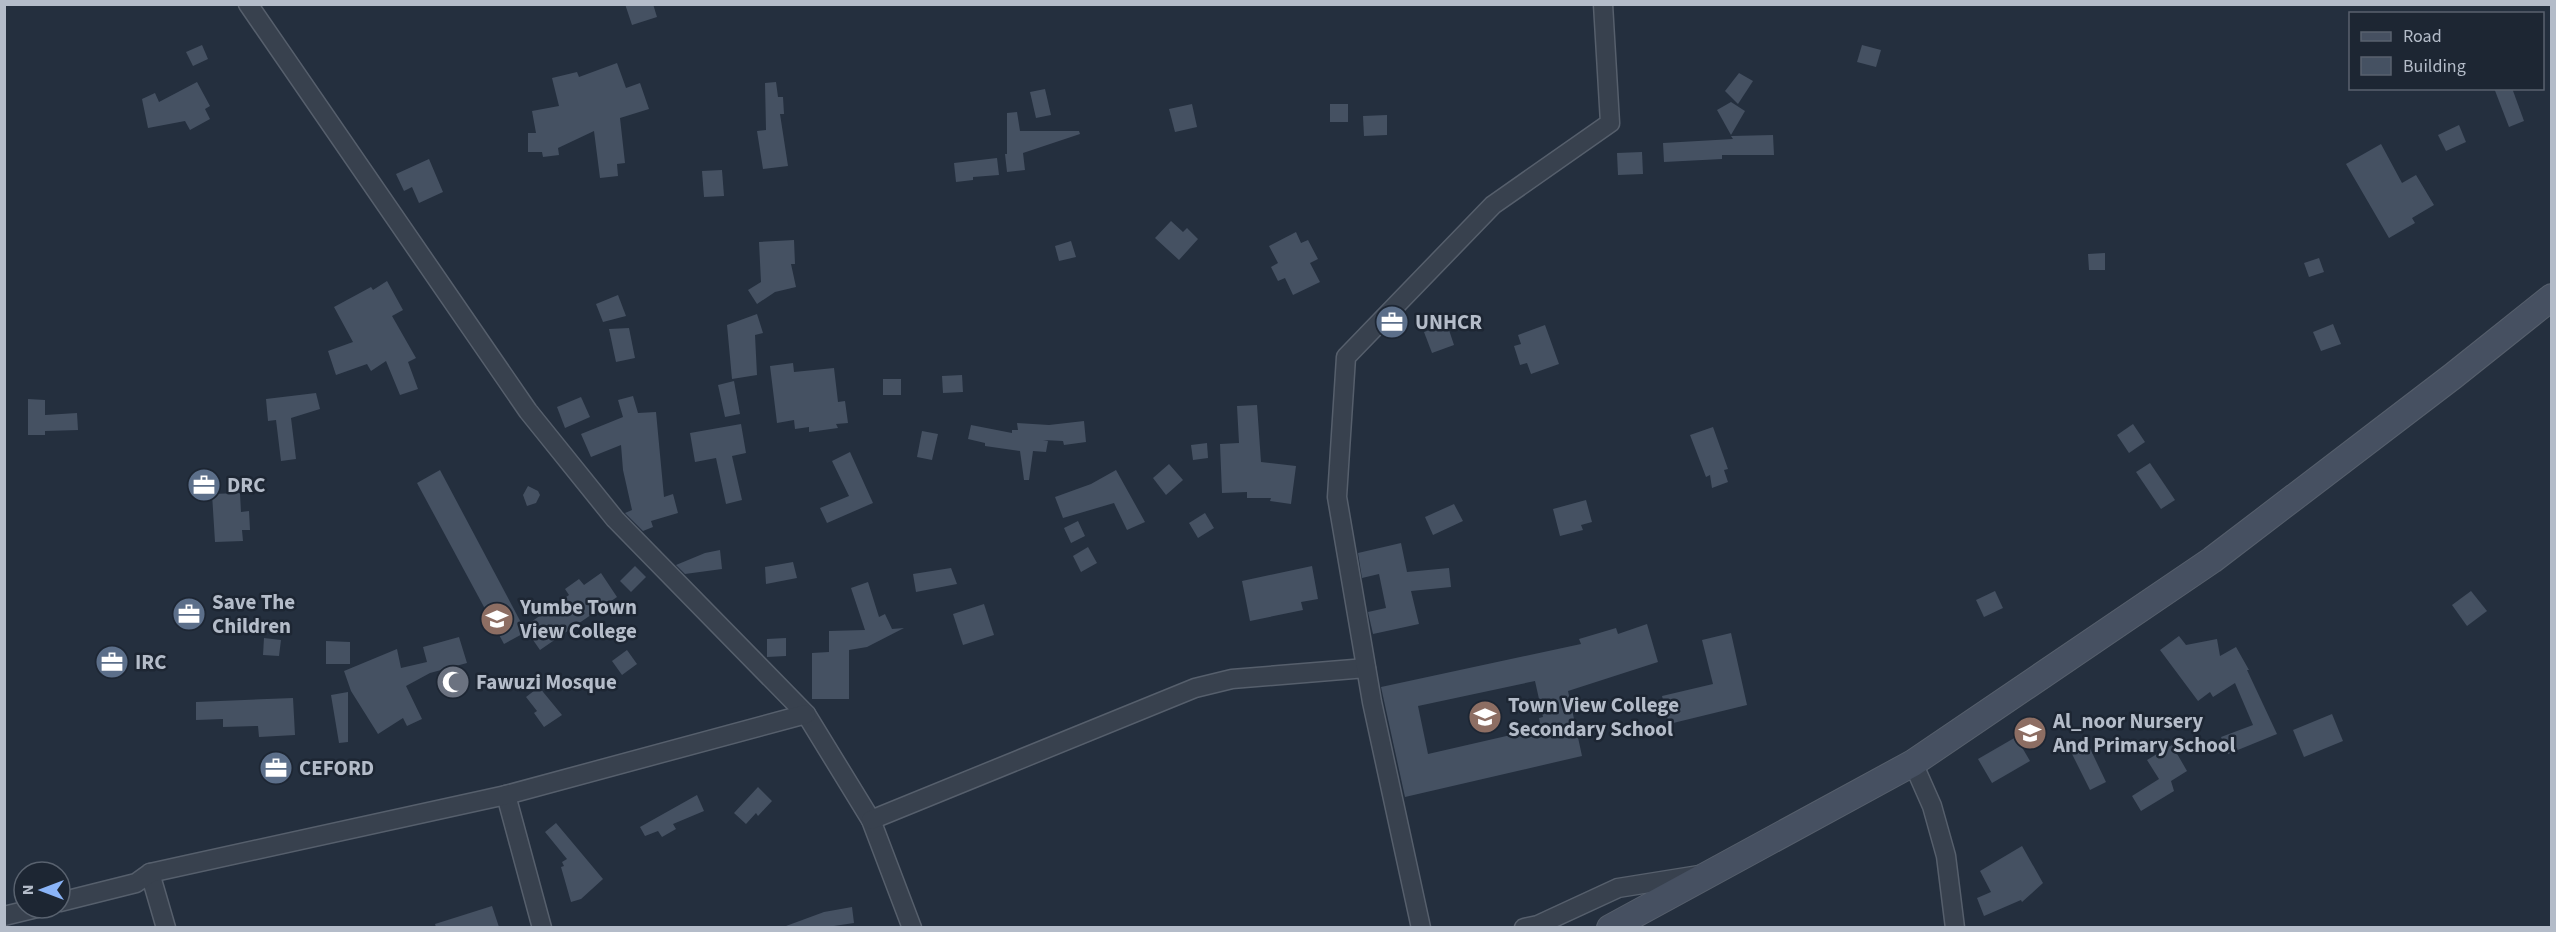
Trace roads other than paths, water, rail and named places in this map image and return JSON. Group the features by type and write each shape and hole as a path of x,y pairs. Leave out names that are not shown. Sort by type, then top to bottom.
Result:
{"main road":[{"path":"1610,927 1913,763 2212,560 2453,376 2552,297"}],"street":[{"path":"248,4 528,411 615,519 806,714 871,820 912,927"},
{"path":"1421,927 1372,702 1337,497 1346,357 1493,205 1610,123 1603,4"},
{"path":"871,820 1195,688 1232,679 1366,668"},
{"path":"72,899 136,883 150,873 506,795 806,714"},
{"path":"1913,763 1932,806 1946,856 1955,927"},
{"path":"506,795 542,927"},
{"path":"150,873 166,927"},
{"path":"1524,927 1538,925 1618,888 1710,873"}],"place":[{"name":"UNHCR","path":"1392,322"},
{"name":"DRC","path":"204,485"},
{"name":"Save The Children","path":"189,614"},
{"name":"Yumbe Town View College","path":"497,619"},
{"name":"IRC","path":"112,662"},
{"name":"Fawuzi Mosque","path":"453,682"},
{"name":"Town View College Secondary School","path":"1485,717"},
{"name":"Al_noor Nursery And Primary School","path":"2030,733"},
{"name":"CEFORD","path":"276,768"}]}
